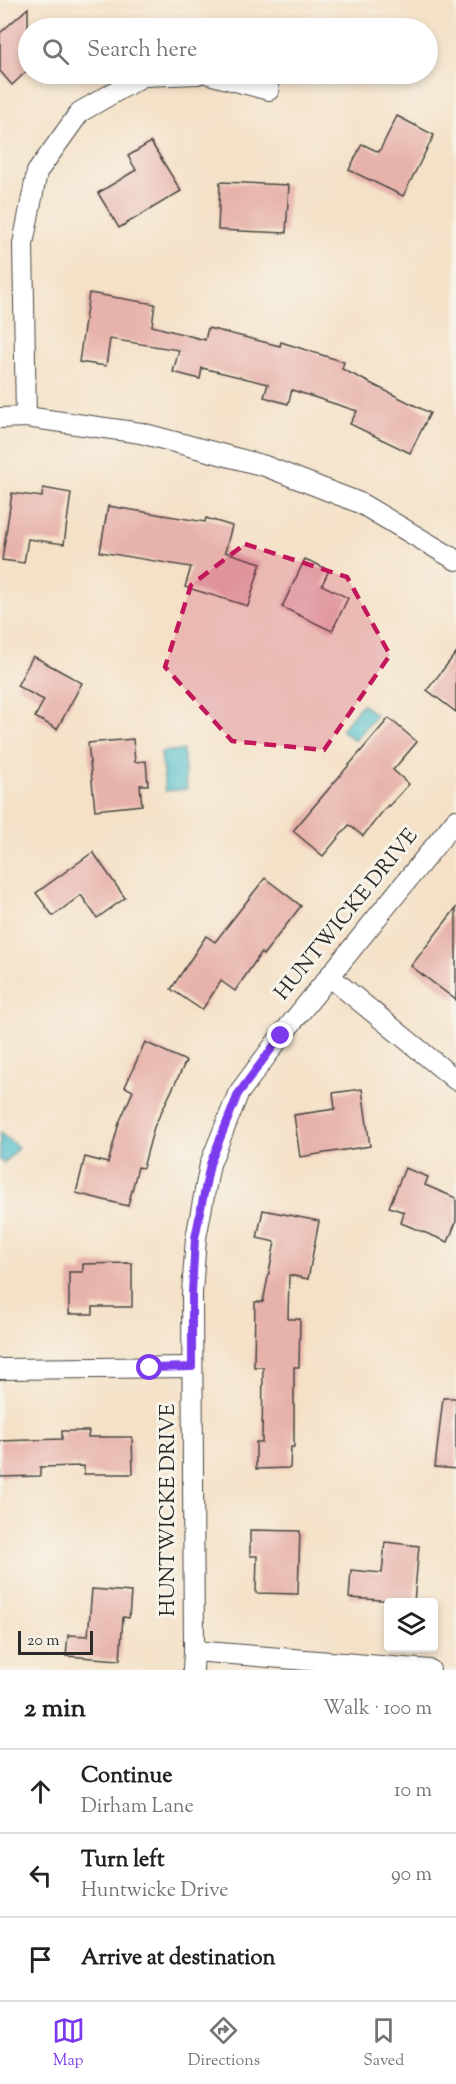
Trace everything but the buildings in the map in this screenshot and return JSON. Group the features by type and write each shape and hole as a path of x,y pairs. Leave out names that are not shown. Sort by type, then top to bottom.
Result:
{"street":[{"path":"26,417 23,244 37,172 80,112 129,84"},
{"path":"246,84 269,90"},
{"path":"0,418 26,417 141,433 265,466 360,502 456,560"},
{"name":"HUNTWICKE DRIVE","path":"194,1661 192,1293 195,1238 210,1164 238,1094 281,1036 456,820"},
{"path":"329,976 456,1080"},
{"path":"0,1369 192,1367"},
{"path":"194,1661 430,1670"}],"highlighted area":[{"path":"245,544 347,577 390,655 324,750 232,741 165,667 191,585"}],"water":[{"path":"362,704 376,715 355,741 341,730"},
{"path":"183,750 187,789 165,791 161,752"},
{"path":"0,1133 18,1147 4,1164 0,1160"}],"route":[{"path":"150,1368 192,1367 195,1238 210,1164 238,1094 281,1036"}]}
